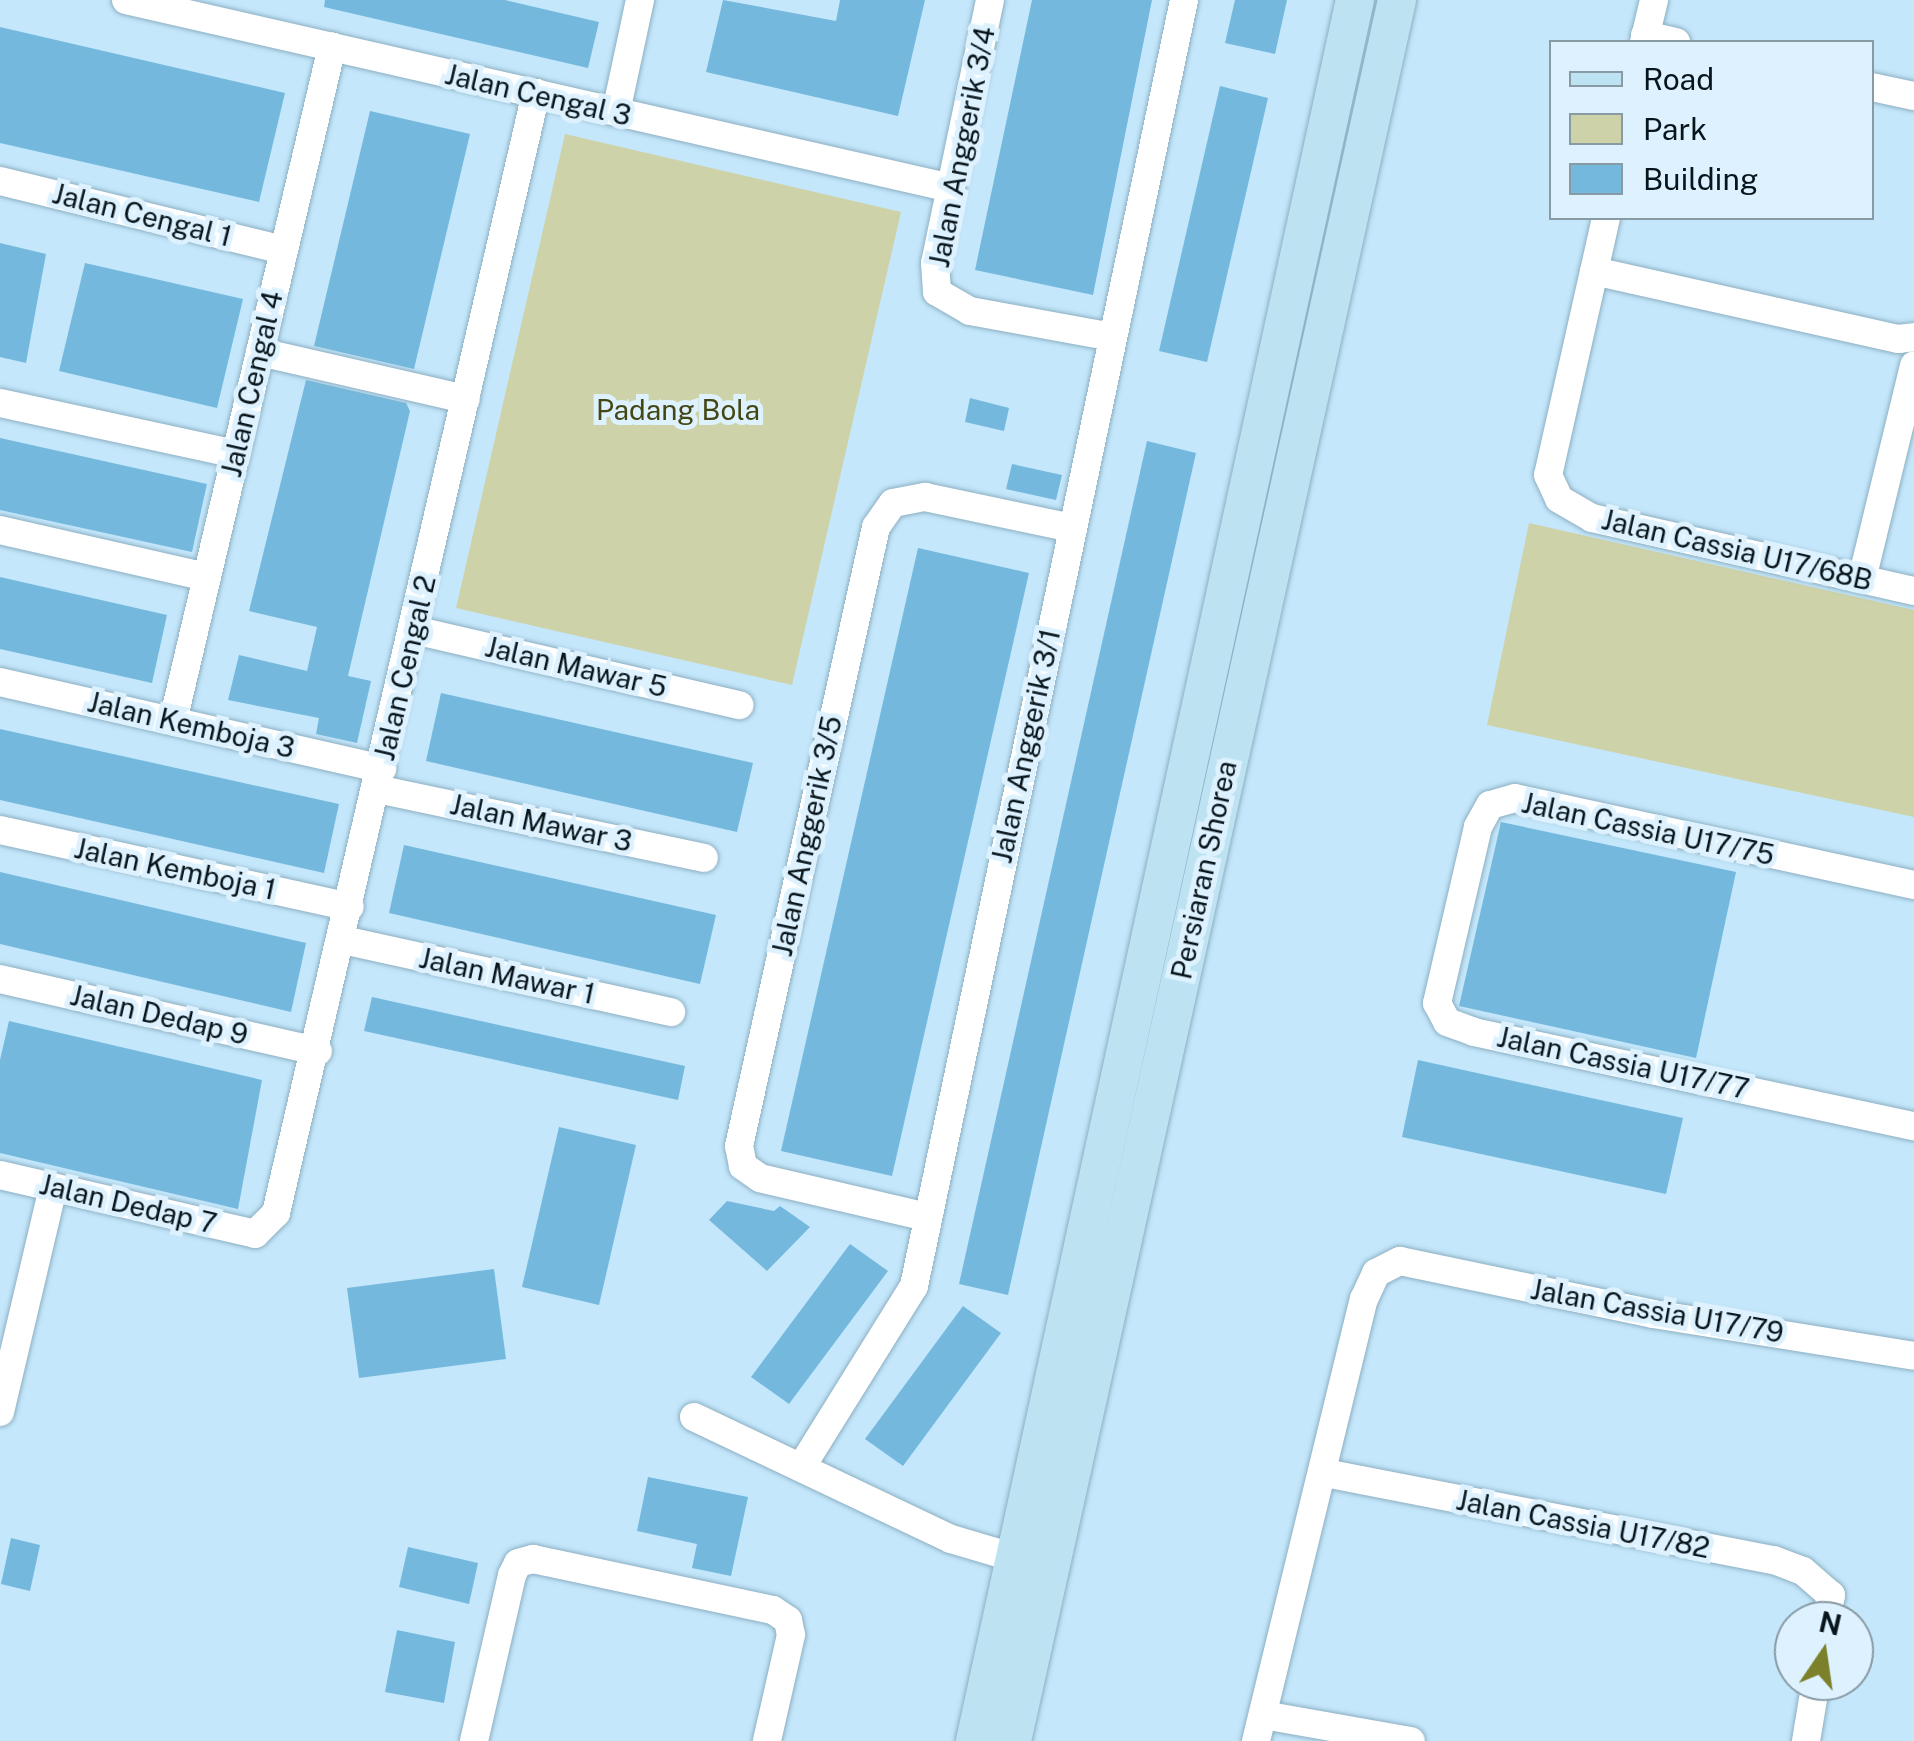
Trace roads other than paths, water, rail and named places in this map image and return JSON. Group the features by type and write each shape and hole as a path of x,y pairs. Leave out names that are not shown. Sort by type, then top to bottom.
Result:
{"main road":[{"name":"Persiaran Shorea","path":"976,1741 1355,0"},
{"name":"Persiaran Shorea","path":"1012,1741 1397,0"},
{"path":"1028,1671 1027,1590 1015,1558 1036,1546 1072,1467"}],"street":[{"name":"Jalan Cengal 3","path":"126,0 951,188"},
{"path":"616,112 640,0"},
{"name":"Jalan Anggerik 3/4","path":"990,0 934,263 937,292 970,311 1113,338"},
{"name":"Jalan Anggerik 3/1","path":"802,1466 914,1286 1184,0"},
{"path":"1644,39 1654,0"},
{"name":"Jalan Cengal 4","path":"173,721 332,47"},
{"path":"1874,87 1914,96"},
{"name":"Jalan Cengal 2","path":"256,1234 276,1213 318,1050 536,93"},
{"name":"Jalan Cengal 1","path":"0,181 284,250"},
{"name":"Jalan Cassia U17/68B","path":"1606,220 1548,475 1560,499 1592,518 1914,591"},
{"path":"1594,270 1898,339 1914,337"},
{"path":"260,352 466,398"},
{"path":"1862,579 1914,365"},
{"path":"0,403 236,454"},
{"name":"Jalan Anggerik 3/5","path":"926,1216 760,1178 742,1166 739,1146 876,526 893,502 925,497 1072,528"},
{"path":"0,530 207,577"},
{"name":"Jalan Mawar 5","path":"414,630 739,705"},
{"name":"Jalan Kemboja 3","path":"0,682 173,721 380,778"},
{"name":"Jalan Mawar 3","path":"380,778 704,858"},
{"name":"Jalan Cassia U17/75","path":"1459,910 1490,805 1515,798 1914,884"},
{"name":"Jalan Kemboja 1","path":"0,830 350,907"},
{"name":"Jalan Cassia U17/77","path":"1459,910 1437,1004 1447,1022 1914,1126"},
{"name":"Jalan Mawar 1","path":"343,940 671,1012"},
{"name":"Jalan Dedap 9","path":"0,979 318,1050"},
{"name":"Jalan Dedap 7","path":"0,1175 256,1234"},
{"path":"0,1412 5,1369 53,1187"},
{"name":"Jalan Cassia U17/79","path":"1326,1473 1364,1300 1376,1273 1400,1262 1653,1314 1914,1356"},
{"path":"694,1417 952,1539 1015,1558"},
{"path":"1326,1473 1260,1728 1410,1741"},
{"name":"Jalan Cassia U17/82","path":"1326,1473 1774,1560 1802,1571 1824,1601"},
{"path":"474,1741 512,1575 518,1563 532,1559 773,1610 788,1620 792,1635 767,1741"},
{"path":"1806,1741 1813,1701"}],"park label":[{"name":"Padang Bola","path":"678,410"}]}
